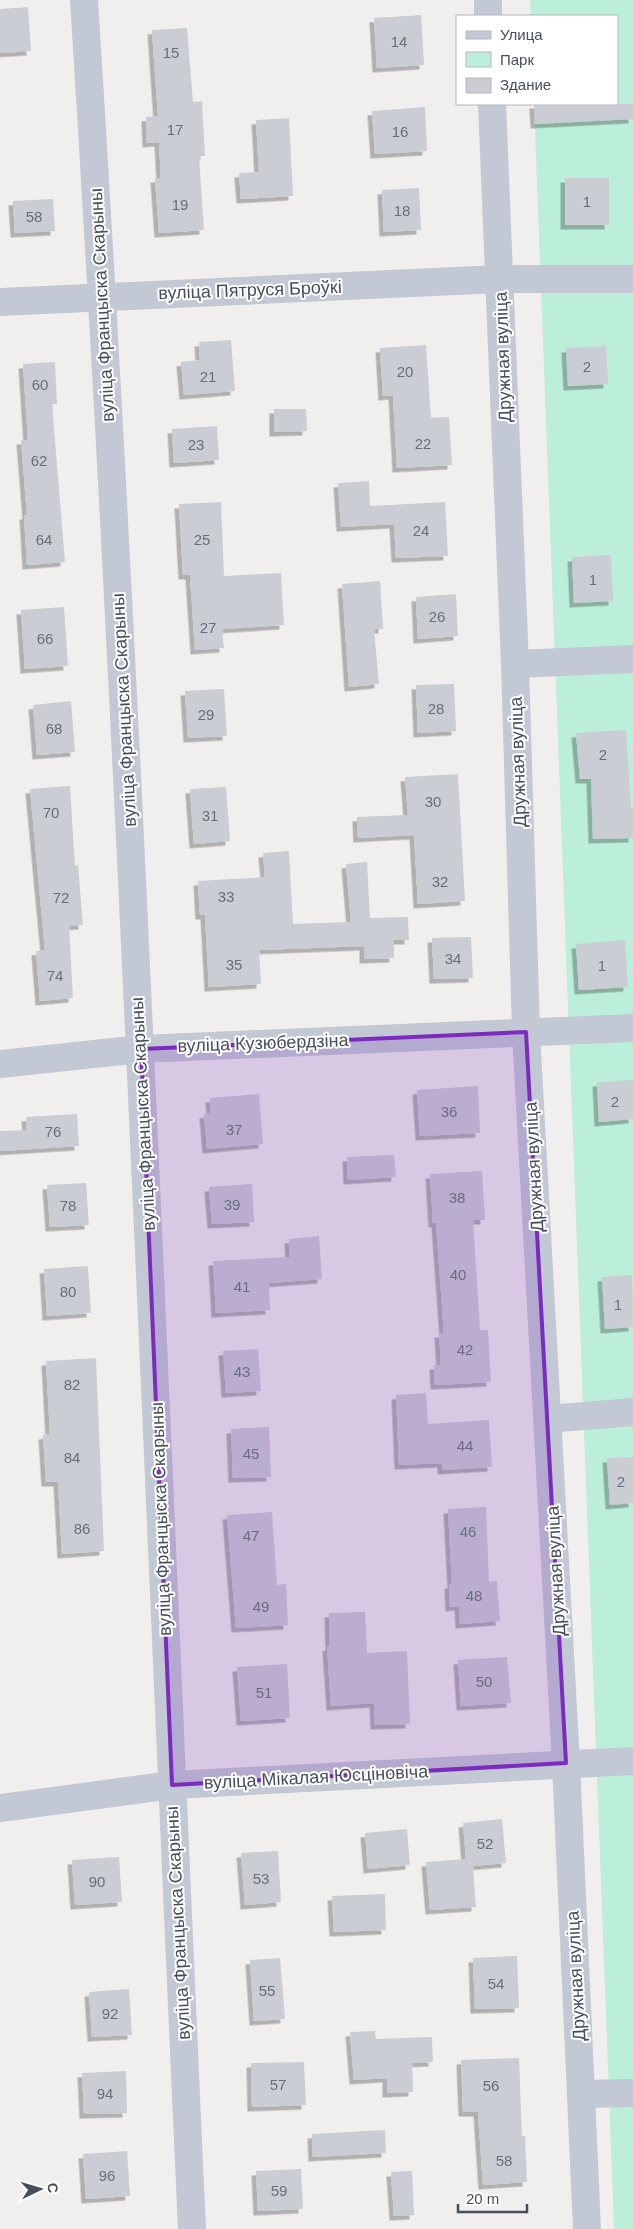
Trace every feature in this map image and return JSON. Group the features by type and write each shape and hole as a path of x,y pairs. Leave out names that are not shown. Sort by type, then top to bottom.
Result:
{"street":[{"name":"вуліца Францыска Скарыны","path":"84,0 102,296 141,1049 192,2229"},
{"path":"488,0 488,15"},
{"name":"Дружная вуліца","path":"492,105 515,664 526,1032 566,1763 587,2229"},
{"name":"вуліца Пятруся Броўкі","path":"0,302 500,279 633,279"},
{"path":"515,664 633,659"},
{"name":"вуліца Кузюбердзіна","path":"0,1064 141,1049 633,1028"},
{"path":"548,1419 633,1412"},
{"name":"вуліца Мікалая Юсціновіча","path":"0,1808 172,1785 633,1761"},
{"path":"581,2094 633,2093"}],"highlighted area":[{"path":"526,1032 566,1763 172,1785 141,1049"}],"green space":[{"path":"530,0 633,0 633,2229 614,2229 534,105 618,105 618,15 531,15"}],"building":[{"path":"28,7 31,51 0,53 0,9"},
{"path":"421,15 424,65 377,68 374,18"},
{"path":"187,28 193,102 202,101 205,156 199,156 204,230 159,233 155,178 161,178 159,142 147,143 146,117 158,116 152,30"},
{"path":"633,104 633,119 535,124 534,105"},
{"path":"425,107 427,151 375,154 372,111"},
{"path":"289,118 293,196 241,199 239,173 259,172 256,120"},
{"path":"565,178 609,178 609,225 565,225"},
{"path":"419,188 421,230 384,232 382,190"},
{"path":"53,199 55,231 15,233 13,201"},
{"path":"231,340 235,391 184,395 181,362 200,360 199,342"},
{"path":"426,345 431,418 449,417 452,465 397,468 393,395 383,396 380,348"},
{"path":"606,346 608,384 568,386 566,348"},
{"path":"55,362 57,404 52,404 65,562 27,565 24,515 27,515 21,440 28,440 23,364"},
{"path":"274,409 306,409 307,431 274,432"},
{"path":"217,426 219,460 174,463 172,429"},
{"path":"369,481 370,506 445,502 448,556 396,558 394,524 341,527 338,483"},
{"path":"221,502 224,576 281,573 284,625 222,629 224,648 195,650 190,575 183,575 179,504"},
{"path":"611,555 613,601 574,603 572,557"},
{"path":"380,581 383,629 374,629 379,684 349,687 342,584"},
{"path":"456,594 458,636 418,639 416,597"},
{"path":"64,607 68,666 25,669 21,610"},
{"path":"454,684 456,731 418,733 416,685"},
{"path":"224,689 227,736 188,738 185,691"},
{"path":"71,701 75,752 37,755 33,705"},
{"path":"626,730 631,808 633,808 633,838 593,839 591,779 580,779 576,733"},
{"path":"458,774 465,901 418,904 414,835 358,838 357,817 408,815 405,777"},
{"path":"70,786 75,866 78,865 83,925 69,926 73,998 40,1001 36,951 45,950 30,789"},
{"path":"226,787 230,841 194,844 190,789"},
{"path":"289,851 293,924 351,922 346,864 367,862 370,918 408,917 409,940 394,940 394,958 364,959 364,946 259,950 261,984 209,987 205,915 200,915 198,881 265,877 263,853"},
{"path":"471,937 473,978 434,979 432,938"},
{"path":"625,940 628,987 579,990 576,944"},
{"path":"633,1080 633,1119 599,1122 597,1082"},
{"path":"478,1086 480,1133 420,1136 417,1090"},
{"path":"259,1094 263,1144 207,1149 204,1114 211,1113 210,1098"},
{"path":"77,1114 79,1146 0,1151 0,1131 27,1130 26,1117"},
{"path":"394,1155 396,1177 348,1180 347,1157"},
{"path":"482,1171 485,1220 473,1220 480,1330 488,1330 491,1382 435,1385 434,1365 441,1365 439,1333 444,1333 436,1223 433,1223 430,1174"},
{"path":"86,1183 89,1225 50,1227 47,1185"},
{"path":"252,1184 254,1222 212,1224 209,1187"},
{"path":"319,1236 322,1279 269,1283 270,1310 216,1313 213,1261 290,1257 289,1239"},
{"path":"88,1266 91,1313 47,1316 44,1269"},
{"path":"632,1275 633,1327 605,1329 602,1277"},
{"path":"258,1349 261,1391 226,1393 223,1351"},
{"path":"96,1358 104,1551 62,1554 58,1482 46,1482 43,1435 50,1434 46,1361"},
{"path":"426,1393 428,1424 489,1420 492,1467 442,1470 442,1463 399,1465 396,1395"},
{"path":"269,1427 271,1477 233,1478 231,1429"},
{"path":"633,1457 633,1503 610,1505 607,1458"},
{"path":"486,1507 489,1582 497,1581 500,1621 460,1624 459,1606 450,1607 449,1584 452,1584 448,1509"},
{"path":"272,1512 277,1585 286,1584 288,1625 236,1628 227,1515"},
{"path":"365,1612 367,1653 407,1651 410,1724 375,1725 374,1703 331,1706 327,1647 330,1646 329,1613"},
{"path":"507,1657 511,1703 461,1706 458,1660"},
{"path":"287,1664 290,1718 241,1721 237,1667"},
{"path":"502,1819 506,1863 473,1866 476,1907 430,1910 426,1862 466,1859 463,1823"},
{"path":"407,1829 410,1865 368,1869 365,1833"},
{"path":"278,1851 281,1902 245,1905 241,1853"},
{"path":"119,1857 122,1902 75,1905 72,1860"},
{"path":"385,1894 386,1930 334,1932 332,1896"},
{"path":"517,1956 519,2008 475,2009 473,1958"},
{"path":"280,1958 285,2019 254,2021 250,1960"},
{"path":"129,1989 132,2035 92,2037 89,1992"},
{"path":"375,2031 376,2039 432,2037 433,2062 412,2063 413,2092 387,2093 387,2078 354,2080 350,2032"},
{"path":"519,2058 522,2136 525,2136 527,2182 483,2185 478,2112 463,2112 461,2060"},
{"path":"304,2062 306,2105 252,2107 251,2063"},
{"path":"126,2071 127,2113 84,2114 82,2073"},
{"path":"385,2130 386,2153 313,2157 312,2134"},
{"path":"127,2151 130,2196 86,2199 83,2154"},
{"path":"301,2169 303,2209 258,2211 256,2171"},
{"path":"412,2171 414,2215 394,2216 391,2172"}]}
